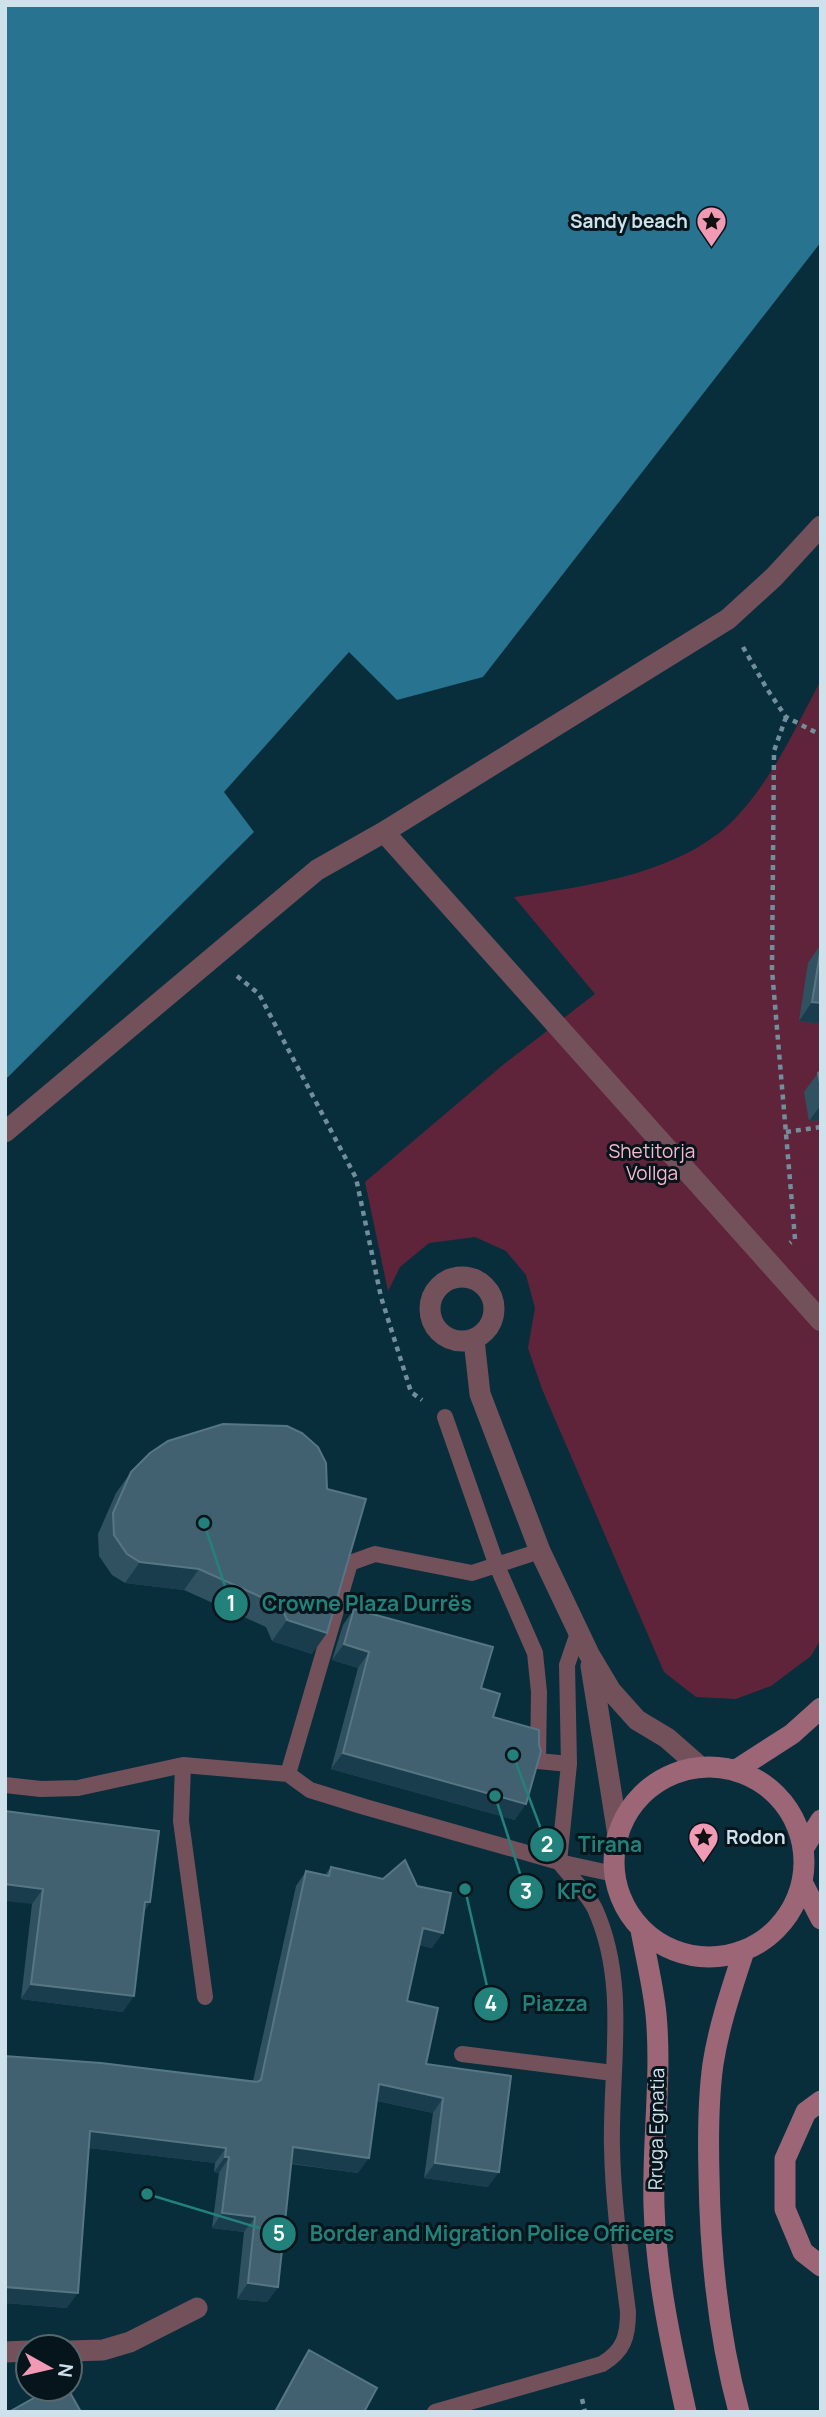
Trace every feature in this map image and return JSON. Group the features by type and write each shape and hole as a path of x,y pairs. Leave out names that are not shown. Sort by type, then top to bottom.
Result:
{"main road":[{"path":"736,1770 792,1734 821,1708"},
{"path":"699,1766 736,1770 761,1781 781,1800 796,1823 803,1849 802,1882 794,1904 781,1924 764,1940 744,1951 717,1957 689,1955 664,1946 641,1930 624,1904 614,1874 618,1835 627,1814 640,1796 657,1782 677,1772 699,1766"},
{"path":"803,1849 821,1820"},
{"path":"802,1882 821,1919"},
{"name":"Rruga Egnatia","path":"641,1930 656,2013 654,2206 658,2266 686,2412"},
{"path":"739,2412 727,2362 712,2260 708,2132 713,2065 720,2027 744,1951"},
{"path":"821,2101 806,2112 785,2159 785,2209 803,2252 821,2266"}],"street":[{"path":"5,1132 317,870 384,832 728,619 774,577 821,526"},
{"path":"384,832 821,1321"},
{"path":"474,1340 480,1394 540,1551 590,1654 611,1691 637,1720 667,1738 699,1766"},
{"path":"590,1654 618,1835"},
{"path":"84,2351 103,2350 130,2342 197,2308"}],"lane":[{"path":"445,1417 497,1566 535,1653 539,1692 538,1761 569,1764"},
{"path":"288,1774 350,1563 375,1554 472,1573 540,1551"},
{"path":"435,2412 602,2364 615,2356 624,2344 628,2328 613,2181 616,2004 612,1973 594,1908 559,1862 569,1764 567,1665 579,1630"},
{"path":"183,1765 181,1821 205,1997"},
{"path":"5,1785 41,1789 78,1788 183,1765 288,1774 310,1790 559,1862 614,1874"},
{"path":"462,2054 614,2073"}],"path":[{"path":"728,619 766,689 786,717 821,736"},
{"path":"769,1262 795,1239 772,970 774,751 786,717"},
{"path":"214,958 259,994 356,1178 380,1297 411,1392 445,1417"},
{"path":"786,1132 821,1127"}],"green space":[{"name":"Shetitorja Vollga","path":"821,680 821,1639 811,1656 771,1686 736,1699 696,1697 664,1672 542,1389 528,1348 535,1308 526,1275 506,1251 475,1237 429,1243 400,1267 388,1291 365,1182 504,1064 595,994 514,897 573,888 635,873 693,850 718,833 740,813 764,782 785,749"}],"water":[{"path":"5,5 821,5 821,242 483,677 397,700 349,652 224,792 254,832 5,1080"}],"building":[{"path":"821,947 821,1003 812,1002"},
{"path":"223,1424 287,1426 302,1433 318,1447 326,1463 327,1489 366,1499 327,1633 287,1620 281,1606 199,1569 140,1562 127,1554 114,1535 113,1513 131,1472 150,1453 168,1441"},
{"path":"354,1609 493,1647 481,1688 500,1694 493,1717 539,1730 541,1751 526,1804 343,1753 369,1652 344,1644"},
{"path":"5,1811 159,1831 150,1902 145,1902 134,1996 31,1984 43,1889 5,1884"},
{"path":"405,1860 417,1886 451,1893 443,1933 423,1928 407,2001 438,2008 426,2064 511,2076 499,2172 435,2163 443,2098 379,2084 369,2158 293,2147 278,2287 248,2283 255,2217 222,2213 229,2157 225,2157 226,2148 90,2131 78,2293 5,2287 5,2056 101,2063 257,2082 261,2080 306,1871 329,1876 331,1867 383,1879"},
{"path":"309,2350 377,2388 364,2412 275,2412"},
{"path":"25,2403 76,2403 81,2412 9,2412"}],"place":[{"name":"Sandy beach","path":"711,248"},
{"name":"Crowne Plaza Durrës","path":"204,1523"},
{"name":"Tirana","path":"513,1755"},
{"name":"KFC","path":"495,1796"},
{"name":"Rodon","path":"703,1864"},
{"name":"Piazza","path":"465,1889"},
{"name":"Border and Migration Police Officers","path":"147,2194"}]}
